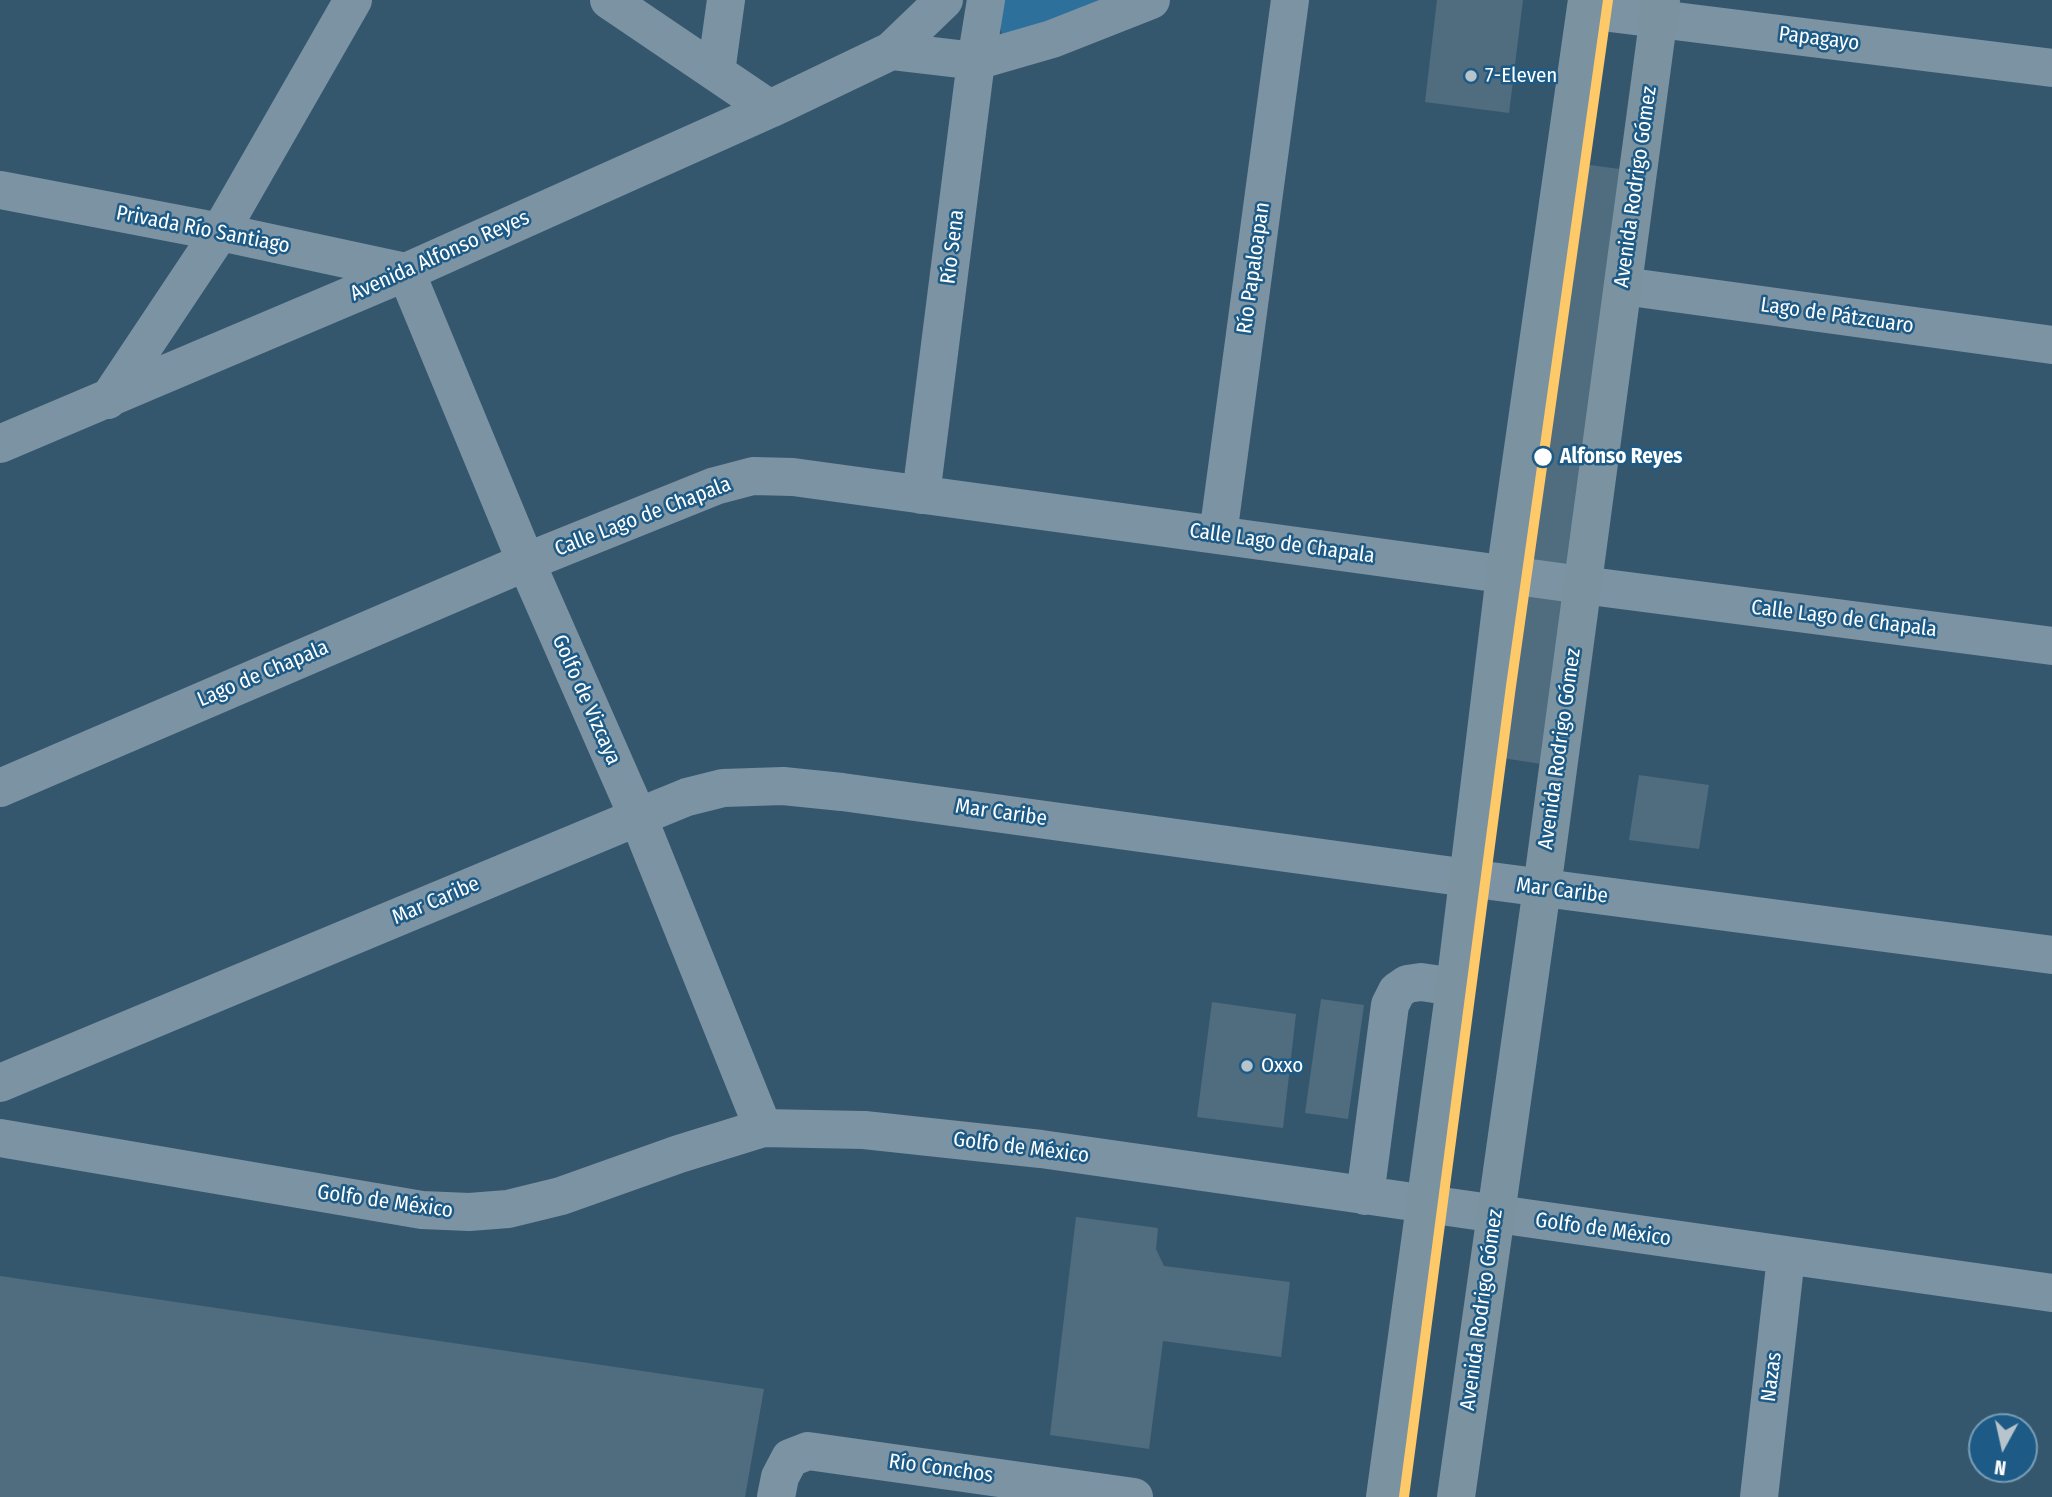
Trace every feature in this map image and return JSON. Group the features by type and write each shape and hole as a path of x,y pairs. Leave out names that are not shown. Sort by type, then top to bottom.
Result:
{"main road":[{"path":"1385,1497 1455,987 1505,575 1586,5"},
{"name":"Avenida Rodrigo Gómez","path":"1457,1497 1660,10"}],"street":[{"path":"108,400 220,232 353,0"},
{"path":"609,0 770,109"},
{"path":"716,72 726,0"},
{"path":"891,51 944,0"},
{"name":"Río Sena","path":"921,495 986,0"},
{"path":"891,51 976,61 1052,39 1151,0"},
{"name":"Río Papaloapan","path":"1218,535 1290,0"},
{"name":"Papagayo","path":"1586,5 1660,10 2052,68"},
{"name":"Avenida Alfonso Reyes","path":"7,433 108,400 406,272 770,109 891,51"},
{"name":"Privada Río Santiago","path":"0,190 220,232 406,272"},
{"name":"Golfo de Vizcaya","path":"406,272 526,562 638,817 764,1128"},
{"name":"Lago de Pátzcuaro","path":"1623,286 2052,345"},
{"name":"Calle Lago de Chapala","path":"526,562 715,485 753,476 793,477 1505,575 2052,646"},
{"name":"Lago de Chapala","path":"0,788 526,562"},
{"name":"Mar Caribe","path":"0,1083 687,797 723,788 783,786 2052,955"},
{"path":"1365,1196 1390,1005 1398,991 1408,984 1421,982 1455,987"},
{"name":"Golfo de México","path":"0,1139 422,1210 469,1212 509,1209 561,1196 679,1154 764,1128 864,1130 1041,1149 1424,1206 2052,1293"},
{"name":"Nazas","path":"1759,1497 1786,1257"},
{"name":"Río Conchos","path":"776,1497 780,1477 790,1458 807,1451 1076,1493 1134,1497"}],"shaded area":[{"path":"1003,0 1129,0 1003,43 998,11"}],"building":[{"path":"1437,0 1523,0 1509,113 1425,102"},
{"path":"1561,161 1634,171 1542,764 1482,755"},
{"path":"1639,775 1709,785 1699,849 1629,840"},
{"name":"Oxxo","path":"1321,999 1364,1005 1348,1119 1305,1113"},
{"name":"Oxxo","path":"1212,1002 1296,1014 1283,1128 1197,1117"},
{"path":"1076,1217 1158,1228 1156,1249 1164,1266 1290,1282 1281,1357 1163,1341 1149,1449 1050,1435"},
{"path":"0,1276 764,1389 745,1497 0,1497"}],"transit line":[{"path":"1404,1497 1511,686 1608,0"}],"place":[{"name":"7-Eleven","path":"1471,76"},
{"name":"Alfonso Reyes","path":"1543,457"},
{"name":"Oxxo","path":"1247,1066"}]}
